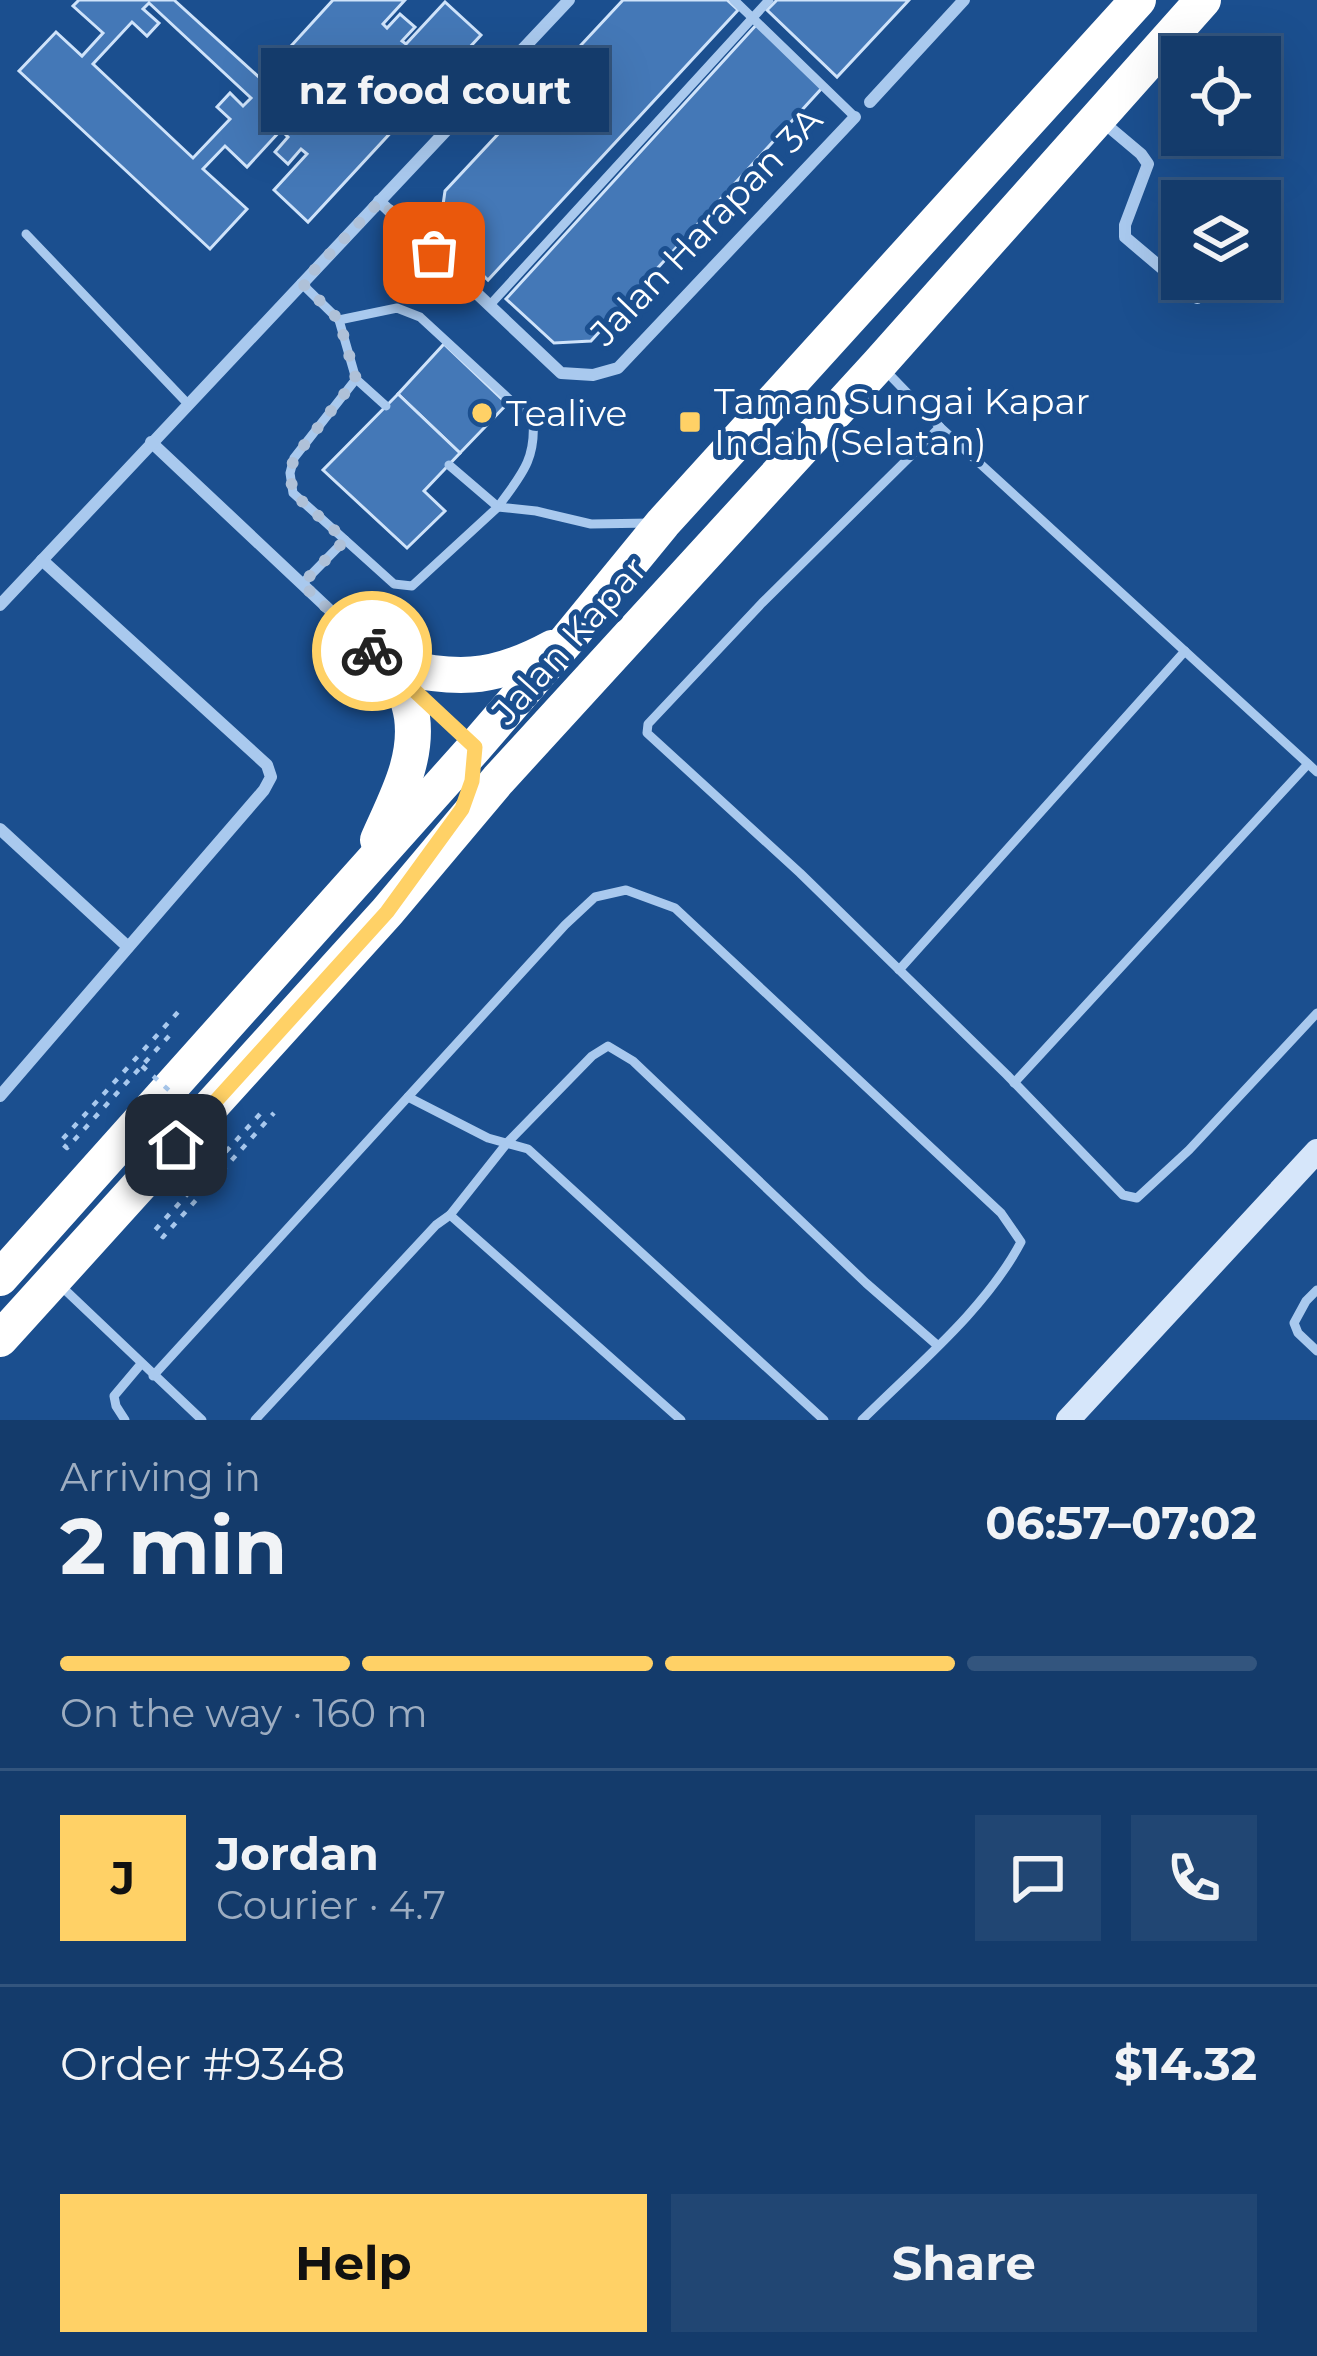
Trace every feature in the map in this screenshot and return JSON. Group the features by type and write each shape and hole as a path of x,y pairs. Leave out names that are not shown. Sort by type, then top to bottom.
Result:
{"highway":[{"name":"Jalan Kapar","path":"0,1278 364,871 483,752 663,523 1138,0"},
{"name":"Jalan Kapar","path":"0,1339 1203,0"},
{"path":"364,871 410,759 412,716 395,672 462,677 513,666 568,639"}],"street":[{"path":"0,605 569,0"},
{"name":"Jalan Harapan 3A","path":"869,101 964,0"},
{"name":"Jalan Harapan 3A","path":"380,201 561,374 593,375 618,368 855,118"},
{"path":"1098,118 1148,164 1125,236 1161,267"},
{"path":"151,442 483,752"},
{"path":"0,1096 272,777 267,765 41,560"},
{"path":"634,609 681,580"},
{"path":"387,912 462,809 467,795"},
{"path":"0,830 128,947"},
{"path":"1068,1420 1317,1151"}],"lane":[{"path":"734,0 855,118"},
{"path":"489,306 769,0"},
{"path":"26,234 188,403"},
{"path":"302,283 339,320 356,379 386,406"},
{"path":"339,320 397,308 420,316 533,421 535,442 529,463 498,507 412,586 394,584 293,493 294,458 356,379"},
{"path":"879,364 940,427 1312,768 1014,1083"},
{"path":"940,427 761,603 648,724 647,733 800,873 1124,1195 1137,1198 1189,1150 1317,1013"},
{"path":"449,465 498,507 591,524 663,523"},
{"path":"302,584 345,540"},
{"path":"899,970 1185,651"},
{"path":"153,1376 565,925 595,897 626,890 675,908 1001,1213 1021,1242 1004,1274 862,1420"},
{"path":"255,1420 450,1215 507,1143 592,1056 608,1046 633,1061 937,1345"},
{"path":"408,1097 488,1138 528,1149 824,1420"},
{"path":"450,1215 681,1420"},
{"path":"55,1279 202,1420"},
{"path":"1317,1290 1294,1323 1317,1352"},
{"path":"125,1420 114,1396 141,1364"}],"path":[{"path":"169,1036 68,1148 60,1142 179,1012"},
{"path":"142,1066 231,1146"},
{"path":"260,1114 155,1230 163,1237 274,1113"}],"building":[{"path":"79,0 174,0 261,79 333,0 405,0 383,24 387,28 400,14 415,27 402,41 406,44 445,2 481,35 308,222 274,190 307,154 301,149 288,164 275,152 288,137 281,130 247,167 225,146 203,169 247,209 210,249 19,71 56,32 82,56 103,33 73,6","holes":["149,3 251,98 243,106 230,93 217,107 230,119 193,158 93,64 132,22 147,36 159,23 143,9"]},
{"path":"623,0 727,0 738,10 488,280 439,233 445,191"},
{"path":"777,0 909,0 837,77 767,10"},
{"path":"758,23 822,88 591,341 554,343 506,299"},
{"path":"444,344 507,404 460,453 398,394"},
{"path":"398,394 460,453 424,491 445,511 407,548 323,470"}],"way so far":[{"path":"372,651 302,584 345,540 293,493 290,473 294,458 356,379 339,320 302,283 380,201 434,253"}],"place":[{"name":"nz food court","path":"434,253"},
{"name":"Tealive","path":"482,413"},
{"name":"Taman Sungai Kapar Indah (Selatan)","path":"690,422"}],"route":[{"path":"176,1145 387,912 462,809 472,781 475,747 372,651"}]}
